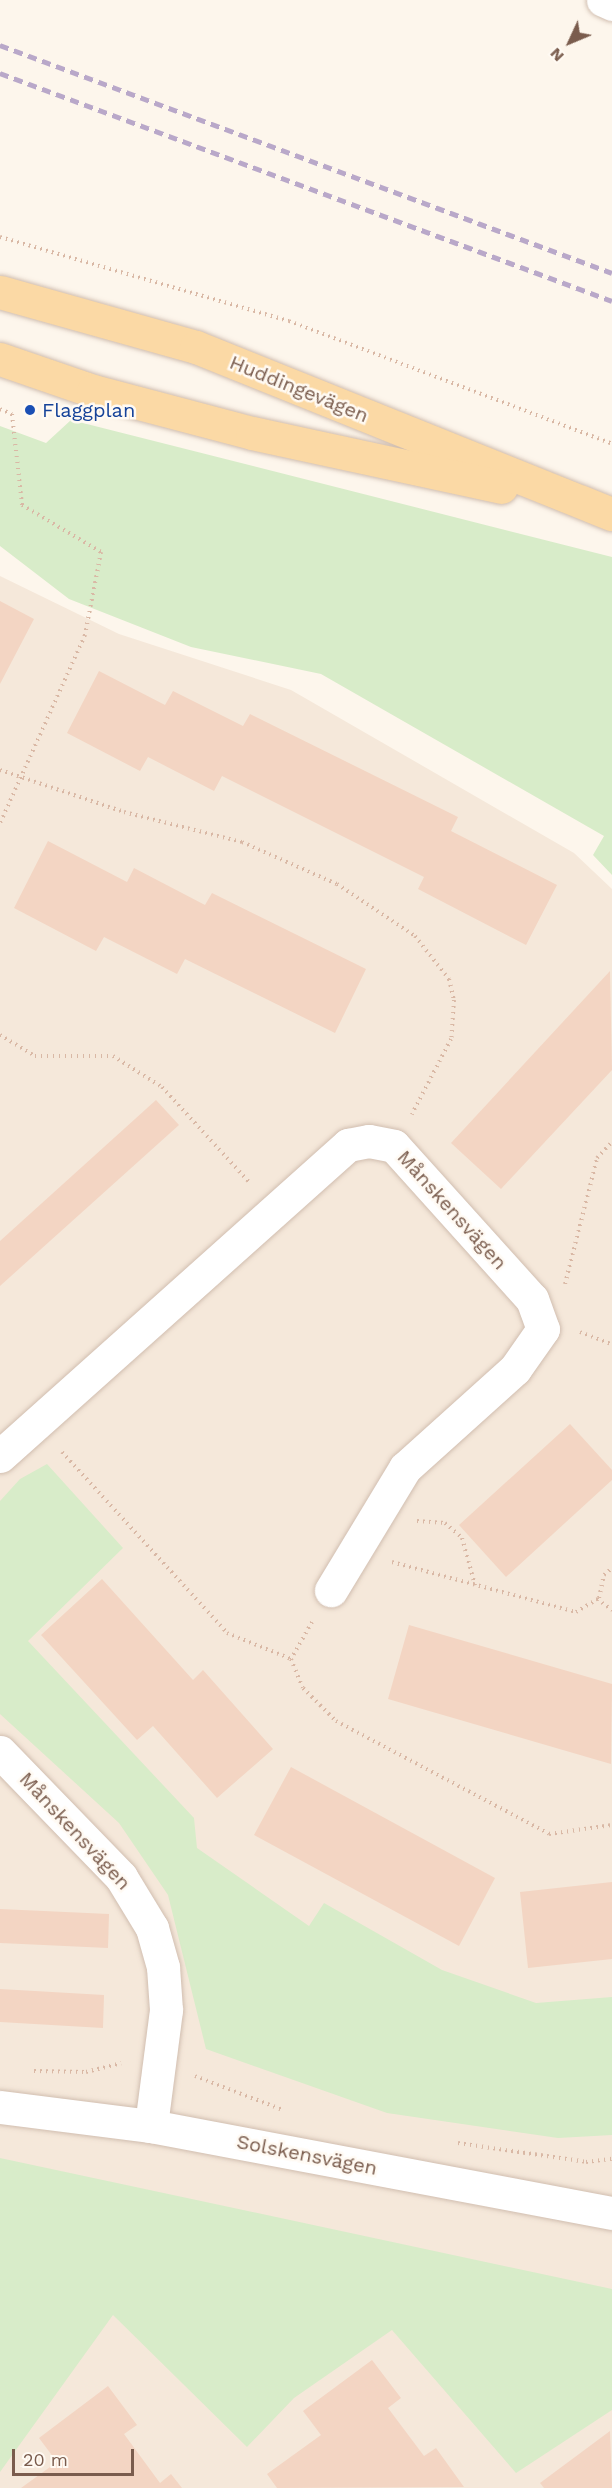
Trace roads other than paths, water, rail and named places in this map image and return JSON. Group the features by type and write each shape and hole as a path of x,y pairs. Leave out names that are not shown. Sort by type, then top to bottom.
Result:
{"main road":[{"name":"Huddingevägen","path":"0,292 196,347 601,510"},
{"name":"Huddingevägen","path":"0,359 93,392 252,433 601,510"}],"street":[{"path":"603,0 612,4"},
{"name":"Månskensvägen","path":"0,1456 35,1422 348,1145 369,1141 394,1146 532,1299 542,1318 543,1329 535,1346 405,1468 331,1590"},
{"name":"Månskensvägen","path":"0,1752 121,1877 152,1928 163,1967 162,2063 151,2126"},
{"name":"Solskensvägen","path":"0,2107 151,2126 612,2213"}],"railway":[{"path":"0,45 612,273"},
{"path":"0,73 612,301"}],"place":[{"name":"Flaggplan","path":"30,410"}]}
